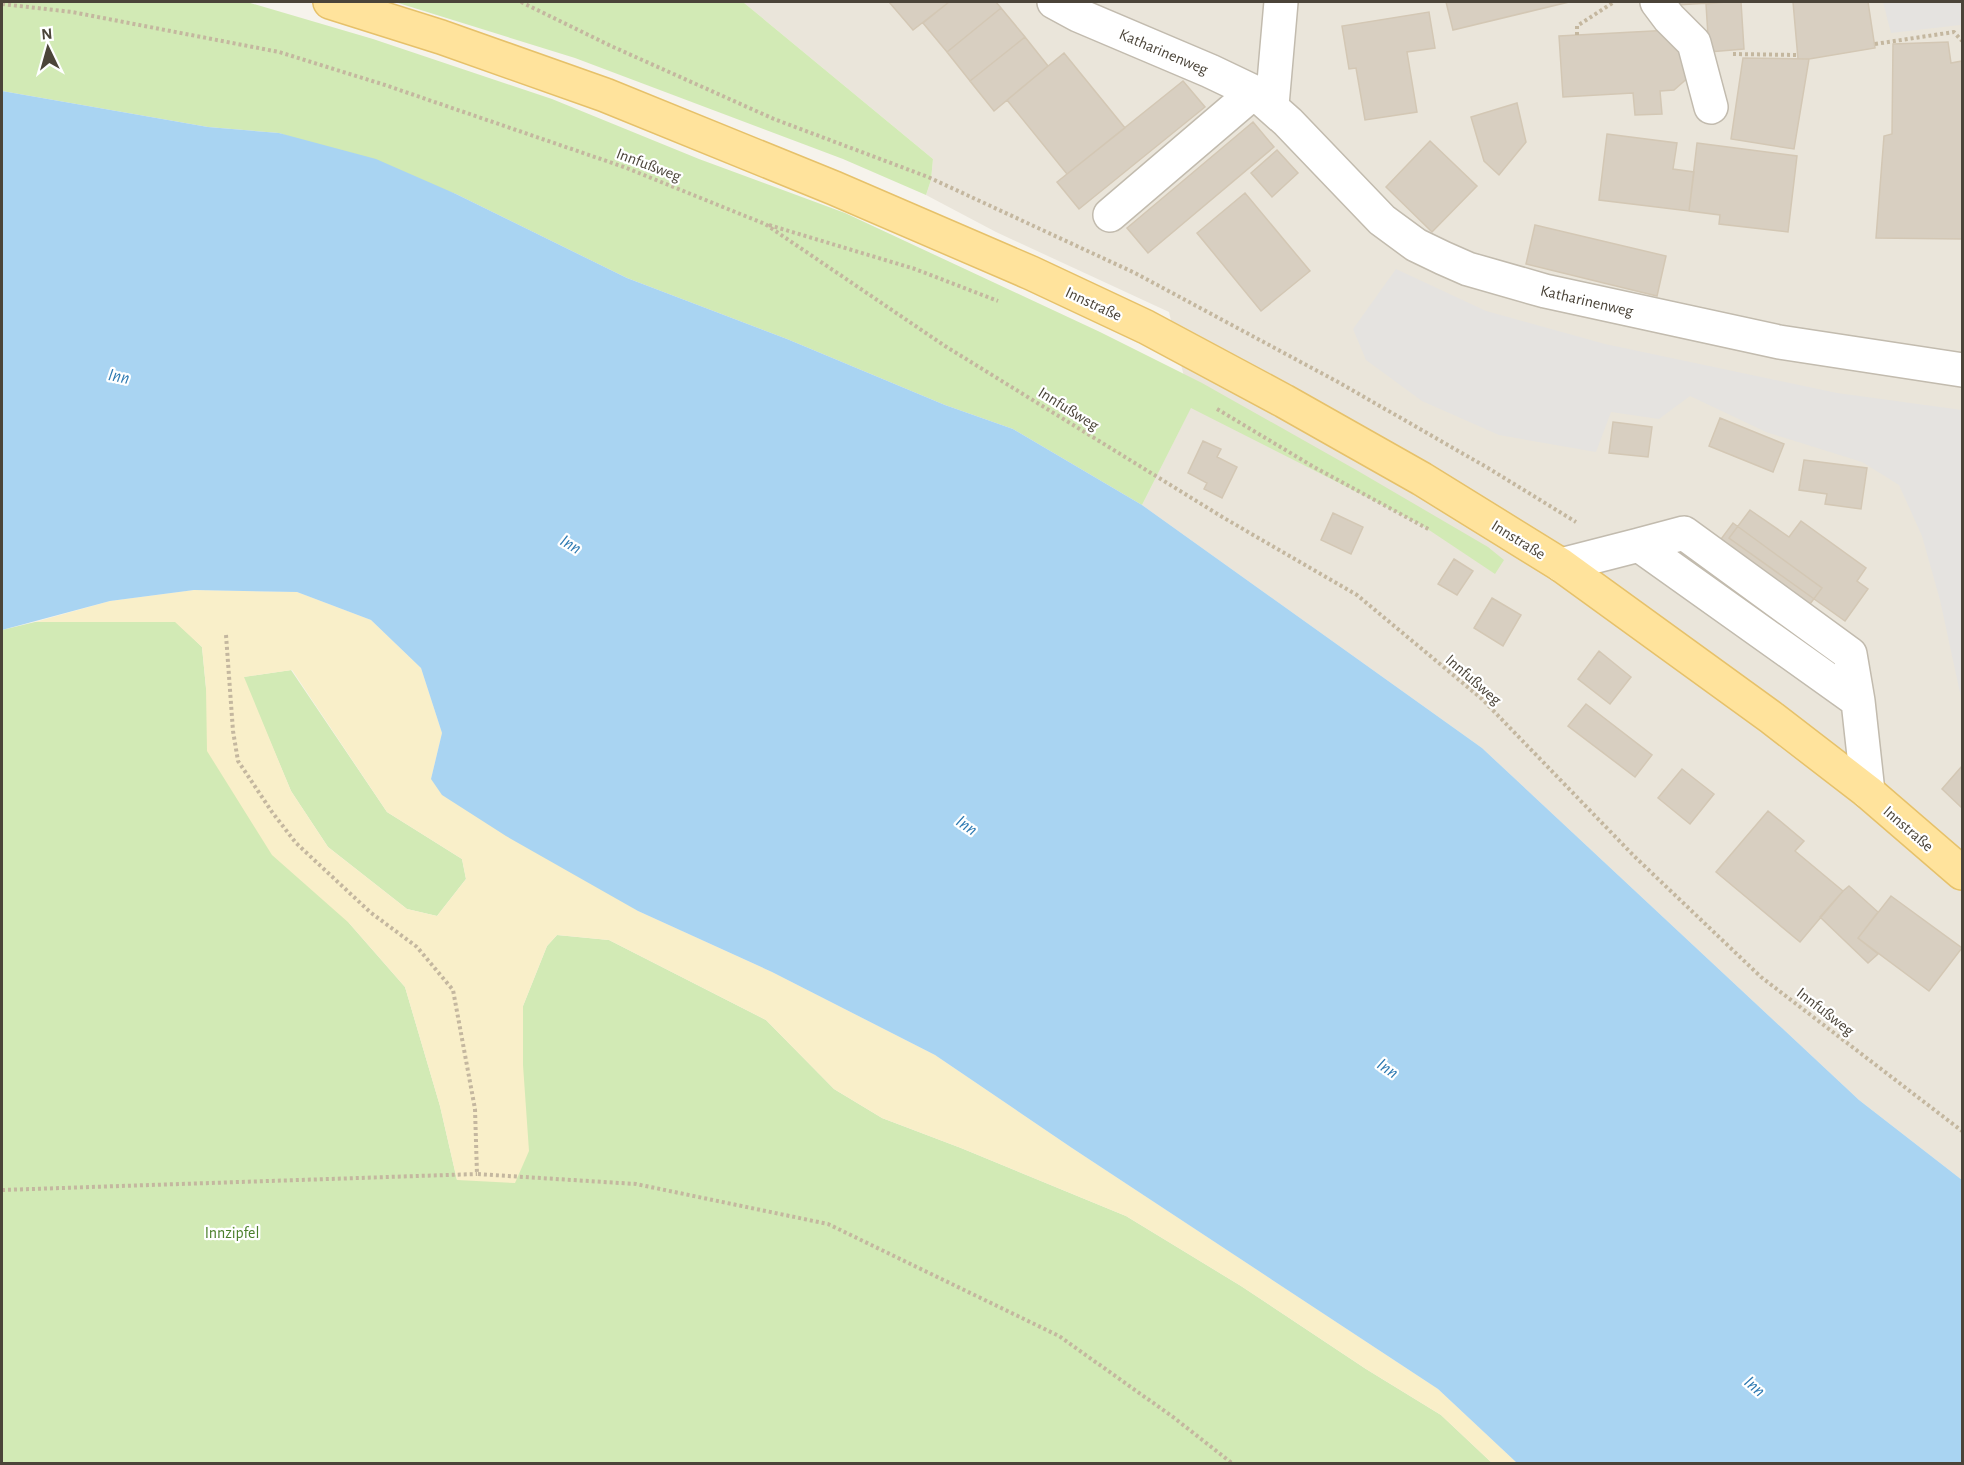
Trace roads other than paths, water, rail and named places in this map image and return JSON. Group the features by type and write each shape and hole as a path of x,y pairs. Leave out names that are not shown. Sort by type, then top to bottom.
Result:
{"main road":[{"name":"Innstraße","path":"330,2 441,37 605,95 834,188 1031,273 1146,327 1422,479 1561,565 1772,718 1868,792 1962,873"}],"street":[{"name":"Katharinenweg","path":"1054,2 1078,15 1179,57 1263,99 1382,220 1416,245 1468,269 1545,291 1779,342 1962,370"},
{"path":"1110,215 1263,99 1281,2"},
{"path":"1657,2 1669,18 1694,43 1710,107"},
{"path":"1561,565 1639,545 1858,701 1868,792"}],"water":[{"name":"Inn","path":"2,91 208,127 279,133 376,159 456,194 627,278 787,339 945,405 1013,429 1142,505 1482,748 1859,1100 1962,1180 1962,1463 1517,1463 1438,1389 935,1055 772,972 638,911 506,836 442,795 431,779 442,733 421,668 371,620 297,592 194,590 110,601 2,630"}],"park label":[{"name":"Innzipfel","path":"232,1232"}]}
